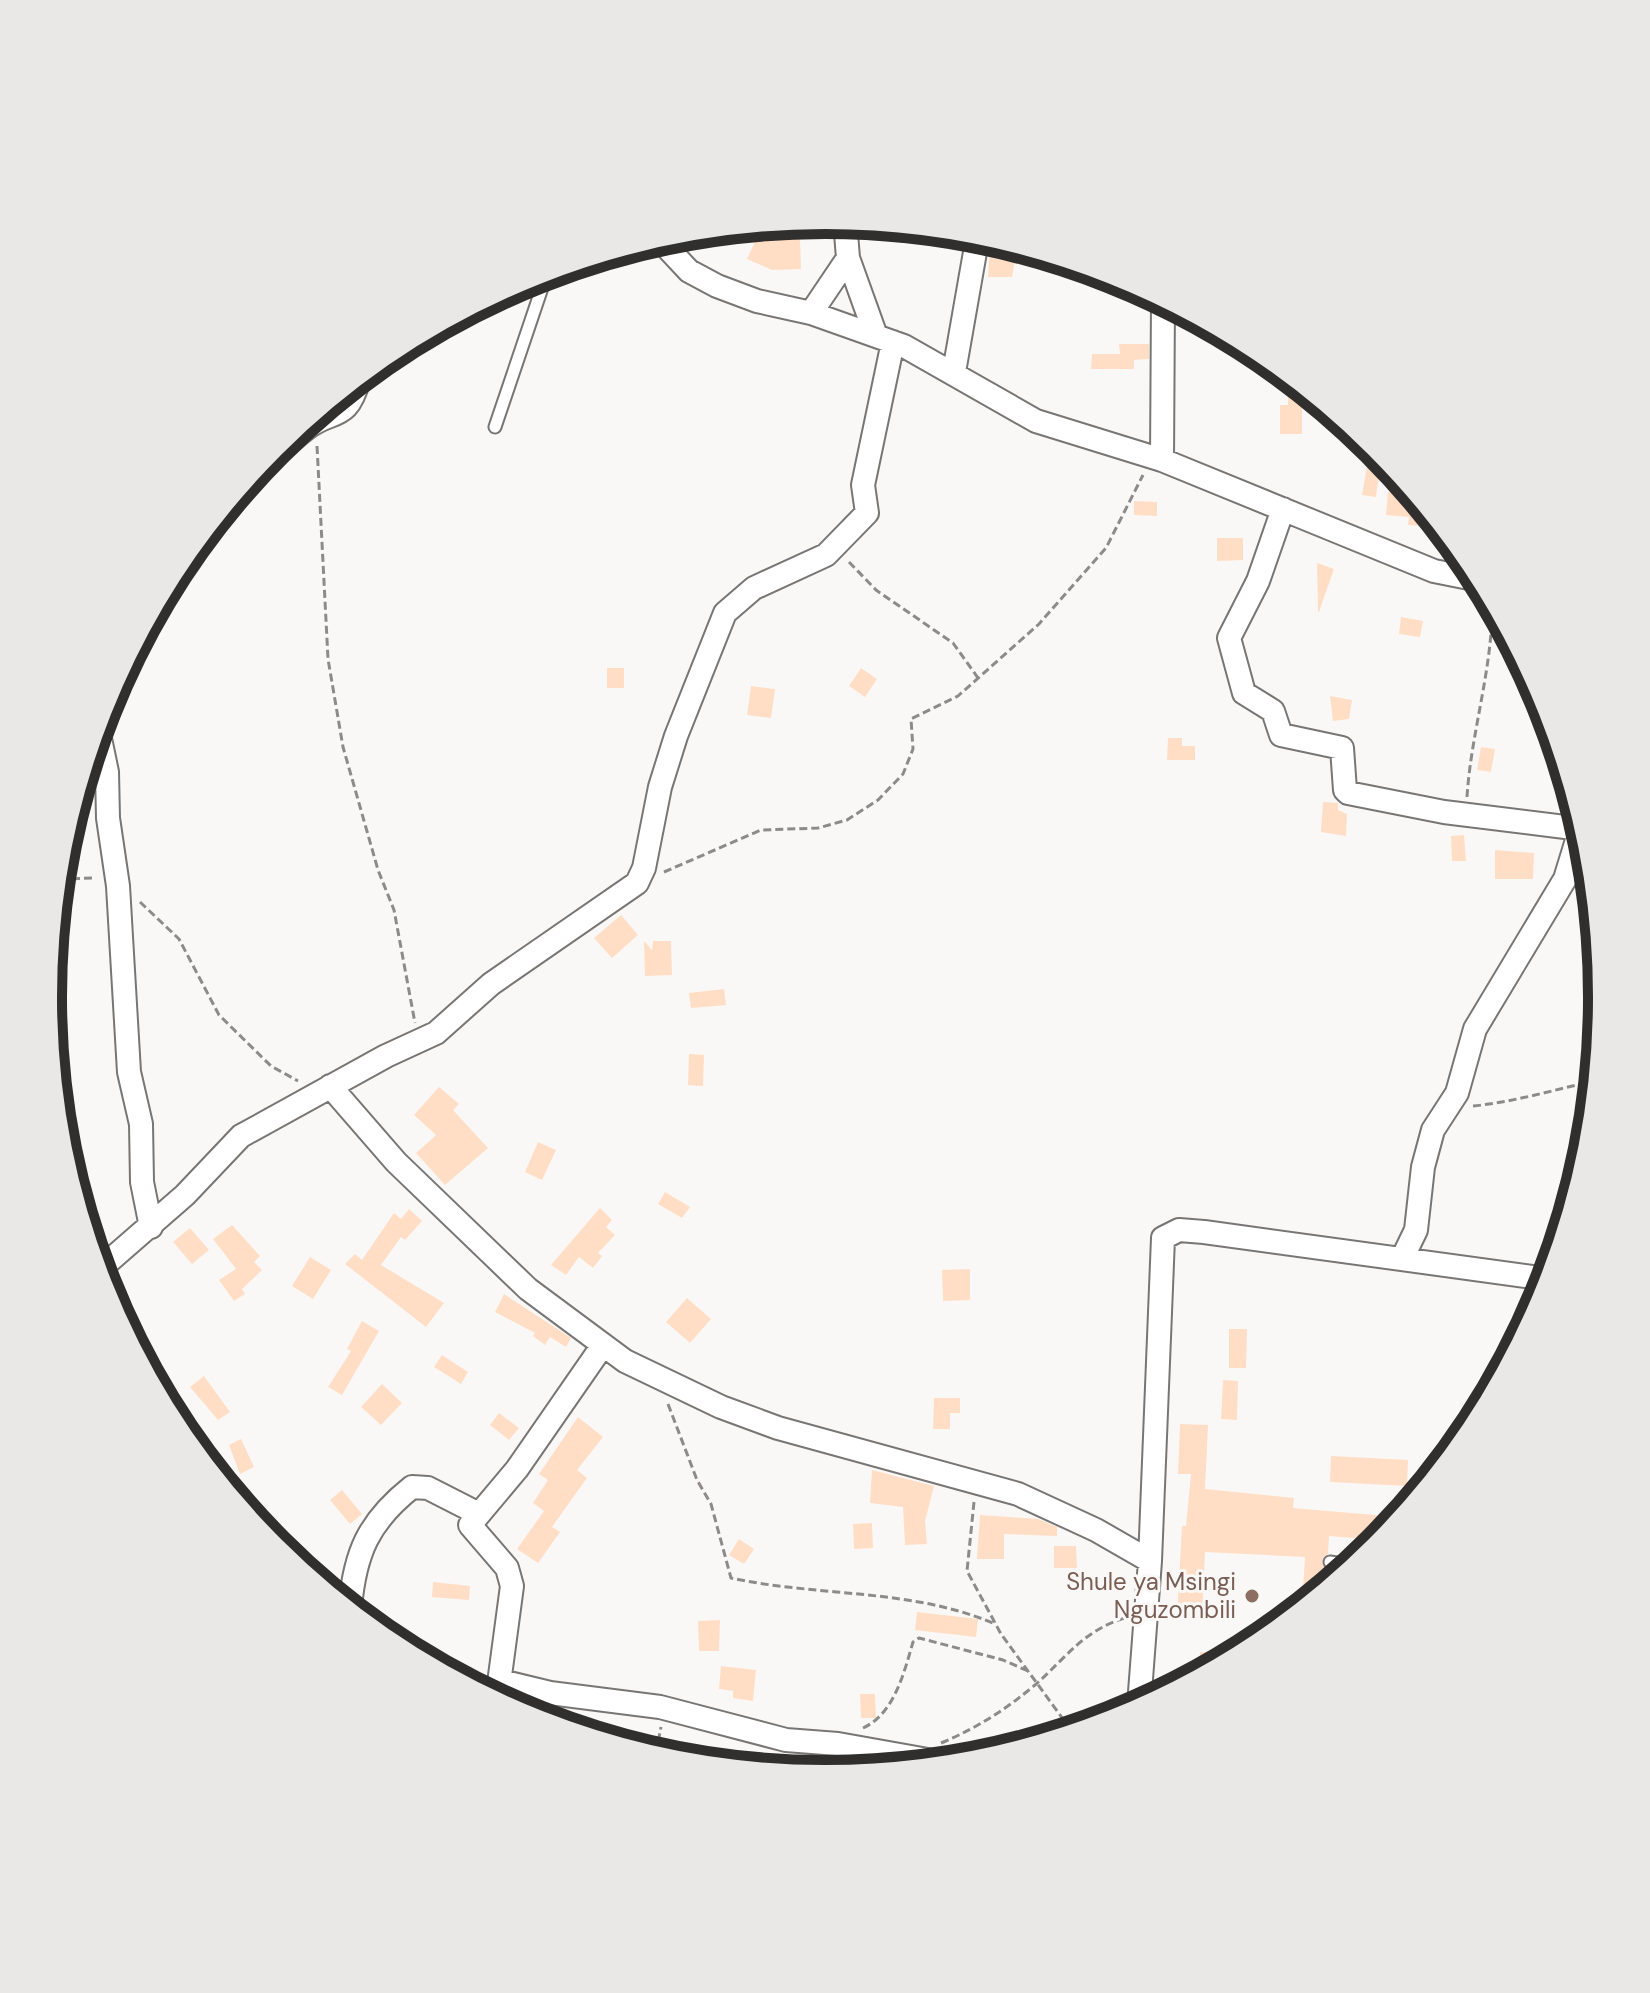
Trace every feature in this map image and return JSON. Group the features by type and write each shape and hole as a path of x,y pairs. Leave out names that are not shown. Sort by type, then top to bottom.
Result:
{"street":[{"path":"110,1261 208,1173 233,1142 325,1088 436,1033 491,984 611,904 637,883 644,868 660,787 676,736 725,613 754,588 826,555 867,513 863,485 884,339 848,258 846,234"},
{"path":"954,372 976,248"},
{"path":"669,250 689,271 717,286 757,301 811,313 884,339 954,372 987,396 1025,416 1157,459 1434,571 1461,576"},
{"path":"811,313 848,258"},
{"path":"1157,459 1163,312"},
{"path":"324,422 345,409 349,401"},
{"path":"1283,509 1258,581 1229,638 1244,693 1273,711 1282,737 1342,748 1346,792 1467,815 1568,827"},
{"path":"102,750 118,886 129,1072 141,1124 142,1182 151,1227"},
{"path":"1402,1259 1416,1230 1423,1167 1433,1130 1457,1093 1475,1029 1565,879 1574,852"},
{"path":"325,1088 396,1162 528,1289 603,1345 659,1378 778,1428 1018,1494 1096,1530 1150,1561"},
{"path":"1140,1691 1150,1561 1163,1238 1179,1230 1204,1232 1534,1277"},
{"path":"500,1686 513,1590 507,1568 471,1529 470,1524 517,1469 603,1345"},
{"path":"352,1594 358,1551 389,1508 412,1487 428,1488 479,1514"},
{"path":"510,1691 670,1709 786,1740 902,1755"}],"lane":[{"path":"495,427 542,289"},
{"path":"1330,1562 1336,1563"}],"path":[{"path":"329,420 317,441 316,461 328,659 346,759 378,870 394,910 419,1042"},
{"path":"637,883 761,830 818,828 847,820 878,800 903,774 913,749 911,719 958,696 1039,624 1106,548 1157,459"},
{"path":"833,547 876,590 953,643 978,678"},
{"path":"1467,815 1474,724 1492,626"},
{"path":"72,879 103,878 118,886 179,939 219,1015 281,1074 325,1088"},
{"path":"1448,1109 1517,1101 1542,1091 1582,1083"},
{"path":"659,1378 697,1480 709,1499 731,1578 915,1603 970,1613 995,1624"},
{"path":"977,1481 966,1567 995,1624 1065,1721"},
{"path":"912,1754 983,1726 1038,1682 1084,1636 1100,1626 1147,1612"},
{"path":"859,1730 873,1724 892,1699 916,1639 931,1638 1029,1672"},
{"path":"659,1741 670,1709"}],"building":[{"path":"757,237 800,237 801,269 772,270 747,259"},
{"path":"990,252 1015,257 1012,277 988,277"},
{"path":"1119,344 1149,344 1149,359 1134,360 1134,369 1091,369 1092,354 1120,354"},
{"path":"1288,390 1302,402 1302,434 1280,434 1280,405 1288,405"},
{"path":"1367,466 1375,467 1379,472 1376,497 1362,495"},
{"path":"1388,492 1399,493 1423,526 1408,525 1409,517 1386,515"},
{"path":"1134,501 1157,502 1157,516 1134,515"},
{"path":"1217,538 1243,538 1243,560 1217,561"},
{"path":"1317,563 1334,569 1319,612 1318,612"},
{"path":"1401,617 1423,621 1420,637 1399,634"},
{"path":"607,668 624,668 624,688 607,688"},
{"path":"861,668 877,679 865,697 849,686"},
{"path":"751,686 775,689 771,718 747,715"},
{"path":"1330,696 1352,700 1349,719 1333,721"},
{"path":"1168,738 1182,738 1182,746 1195,746 1195,760 1167,760"},
{"path":"1481,747 1495,749 1491,772 1477,770"},
{"path":"1323,802 1338,803 1338,810 1347,814 1346,836 1321,832"},
{"path":"1464,835 1466,861 1452,861 1451,836"},
{"path":"1495,850 1534,853 1533,879 1495,879"},
{"path":"621,915 638,935 612,958 594,938"},
{"path":"644,941 652,950 653,941 671,941 672,975 645,976"},
{"path":"724,989 726,1005 691,1008 689,993"},
{"path":"689,1054 704,1055 703,1086 688,1085"},
{"path":"439,1087 459,1104 453,1110 488,1148 445,1185 416,1153 436,1135 414,1115"},
{"path":"538,1142 556,1150 542,1180 525,1172"},
{"path":"665,1192 690,1207 682,1218 658,1204"},
{"path":"600,1208 612,1220 606,1227 615,1235 598,1253 602,1256 593,1268 579,1257 566,1275 551,1265"},
{"path":"409,1209 422,1221 405,1240 401,1237 381,1265 444,1303 426,1327 345,1264 355,1254 362,1260 394,1213 401,1219"},
{"path":"232,1225 260,1256 254,1262 262,1270 242,1289 245,1294 234,1301 219,1280 236,1269 213,1239"},
{"path":"190,1228 209,1250 192,1264 173,1242"},
{"path":"310,1257 331,1270 313,1299 292,1286"},
{"path":"970,1269 970,1300 943,1301 942,1270"},
{"path":"504,1294 571,1338 566,1347 550,1337 545,1345 533,1336 535,1333 495,1312"},
{"path":"687,1298 711,1319 690,1343 666,1322"},
{"path":"362,1321 379,1331 342,1395 328,1387 351,1351 347,1349"},
{"path":"1229,1329 1247,1329 1246,1368 1229,1368"},
{"path":"442,1355 468,1372 461,1384 434,1367"},
{"path":"204,1376 230,1412 218,1420 190,1387"},
{"path":"1223,1380 1238,1381 1237,1420 1221,1419"},
{"path":"382,1384 402,1403 381,1425 361,1407"},
{"path":"934,1398 960,1398 960,1413 950,1413 950,1429 933,1429"},
{"path":"499,1413 519,1428 509,1440 490,1425"},
{"path":"578,1417 603,1437 577,1470 587,1478 552,1527 560,1532 538,1563 517,1549 544,1511 533,1503 548,1480 539,1474"},
{"path":"1180,1424 1208,1425 1205,1489 1294,1498 1293,1508 1384,1516 1362,1539 1329,1536 1328,1554 1322,1562 1327,1571 1303,1591 1305,1557 1205,1552 1202,1619 1177,1618 1182,1526 1186,1526 1191,1474 1178,1474"},
{"path":"241,1439 254,1467 240,1474 229,1445"},
{"path":"1331,1456 1408,1460 1407,1486 1330,1482"},
{"path":"872,1470 934,1486 925,1521 927,1544 905,1545 903,1507 870,1503"},
{"path":"342,1490 362,1514 350,1524 330,1500"},
{"path":"980,1515 1038,1519 1057,1527 1057,1536 1004,1534 1004,1559 977,1559"},
{"path":"872,1523 873,1548 854,1549 853,1524"},
{"path":"739,1539 754,1549 744,1564 729,1555"},
{"path":"1054,1546 1076,1546 1077,1568 1054,1568"},
{"path":"433,1582 470,1586 469,1600 432,1597"},
{"path":"917,1612 978,1619 976,1637 915,1630"},
{"path":"720,1620 719,1651 699,1651 698,1621"},
{"path":"1200,1652 1213,1653 1206,1657 1200,1660"},
{"path":"721,1666 756,1670 753,1701 733,1698 733,1691 719,1689"},
{"path":"860,1694 875,1694 876,1718 861,1718"}],"place":[{"name":"Shule ya Msingi Nguzombili","path":"1252,1596"}]}
